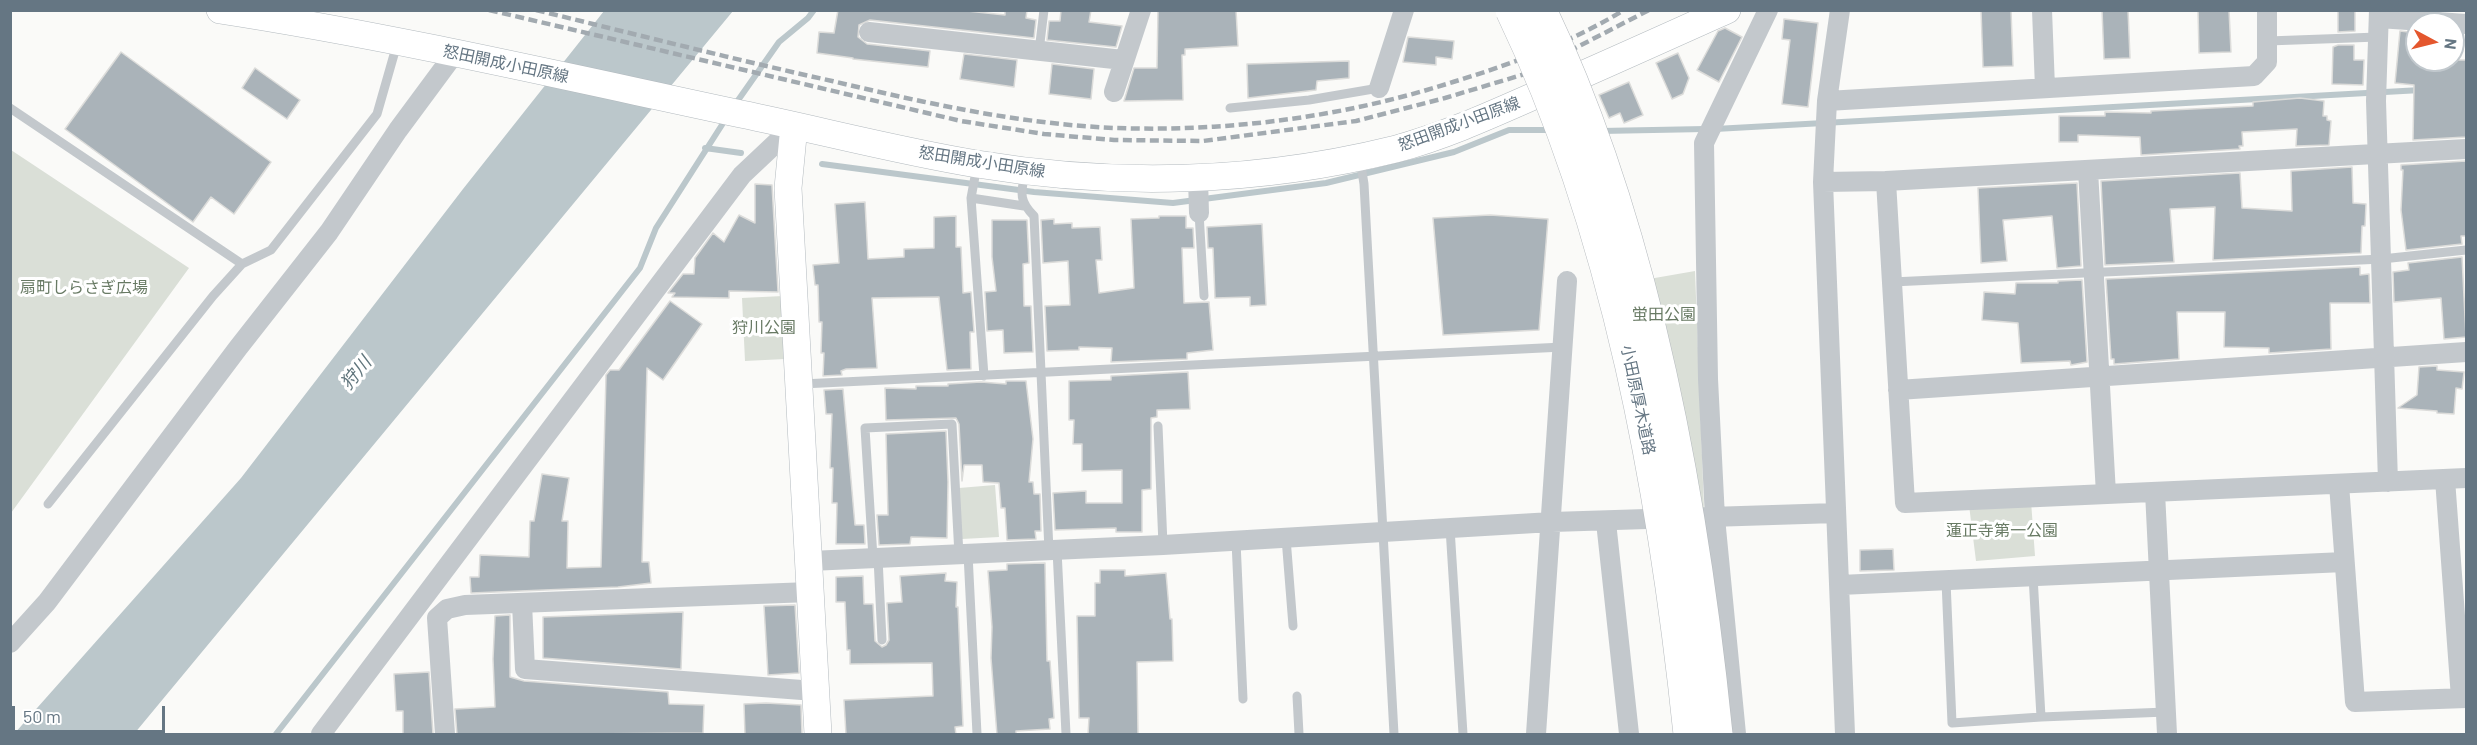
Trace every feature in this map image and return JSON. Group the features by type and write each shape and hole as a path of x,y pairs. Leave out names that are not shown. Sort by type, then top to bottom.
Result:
{"highway":[{"name":"小田原厚木道路","path":"1512,10 1567,145 1608,269 1636,387 1665,534 1690,735"},
{"name":"小田原厚木道路","path":"1540,10 1595,144 1635,274 1663,393 1690,532 1716,735"}],"main road":[{"name":"怒田開成小田原線","path":"220,10 465,55 750,116 976,169 1024,175 1198,184 1282,170 1360,161 1431,138 1480,120 1727,10"},
{"path":"794,126 788,188 818,735"}],"street":[{"path":"1114,92 1141,10"},
{"path":"1378,88 1404,10"},
{"path":"1736,735 1715,518 1708,379 1704,143 1768,10"},
{"path":"1840,10 1827,101 1823,182 1845,735"},
{"path":"2042,10 2045,88"},
{"path":"1827,101 2254,76 2267,62 2267,10"},
{"path":"2388,482 2378,153 2379,22 2466,24"},
{"path":"869,32 1123,60"},
{"path":"10,643 47,602 328,232 398,130 465,55"},
{"path":"321,735 742,175 794,126"},
{"path":"1823,182 1886,181 2466,149"},
{"path":"2088,170 2106,494"},
{"path":"1886,181 1905,503 2466,478"},
{"path":"1198,184 1199,213"},
{"path":"1536,735 1567,281"},
{"path":"1898,390 2466,351"},
{"path":"2339,484 2355,702 2464,698 2445,479"},
{"path":"2155,492 2167,735"},
{"path":"810,561 1053,551 1552,522 1836,513"},
{"path":"1606,522 1629,735"},
{"path":"1840,585 2344,562"},
{"path":"445,735 437,618 447,609 465,605 810,592"},
{"path":"428,595 447,609"},
{"path":"522,603 525,669 815,691"}],"lane":[{"path":"1039,51 1044,10"},
{"path":"2268,41 2379,22"},
{"path":"48,504 213,297 242,264 271,250 377,114 398,41"},
{"path":"1230,108 1309,100 1378,88"},
{"path":"11,110 242,264"},
{"path":"1360,161 1364,184 1375,356 1394,735"},
{"path":"976,169 971,198 984,375"},
{"path":"1024,175 1023,202 1034,216 1041,374 1066,735"},
{"path":"971,198 1023,202"},
{"path":"1199,213 1204,296"},
{"path":"1892,282 2382,259 2466,250"},
{"path":"800,385 1563,347"},
{"path":"882,640 865,428 952,424 977,735"},
{"path":"1158,426 1163,545"},
{"path":"1450,528 1463,735"},
{"path":"1286,538 1293,626"},
{"path":"1236,541 1243,699"},
{"path":"2033,576 2041,717"},
{"path":"1946,580 1952,723 2166,712"},
{"path":"1297,696 1299,735"}],"green space":[{"name":"扇町しらさぎ広場","path":"11,150 189,268 11,513"},
{"name":"蛍田公園","path":"1695,271 1704,509 1667,512 1626,283"},
{"name":"狩川公園","path":"783,296 785,359 745,361 742,298"},
{"path":"995,485 999,537 962,539 959,488"},
{"name":"蓮正寺第一公園","path":"2031,501 2035,556 1976,561 1969,505"}],"water":[{"name":"狩川","path":"604,11 733,11 134,734 14,734 241,478 463,189"}],"building":[{"path":"838,10 958,10 1005,15 1005,10 1027,10 1026,18 1036,20 1034,38 870,20 859,25 858,37 867,44 930,51 928,67 817,53 819,32 834,33"},
{"path":"1061,10 1091,10 1089,22 1122,26 1116,47 1047,40 1049,21 1060,21"},
{"path":"1158,10 1236,10 1238,46 1185,49 1185,55 1182,55 1183,100 1124,101 1134,68 1157,68"},
{"path":"1981,10 2011,10 2013,66 1983,67"},
{"path":"2102,10 2128,10 2130,58 2104,59"},
{"path":"2198,10 2229,10 2231,52 2199,53"},
{"path":"2338,10 2355,10 2355,31 2338,32"},
{"path":"1784,19 1818,23 1808,107 1782,104 1790,40 1782,39"},
{"path":"1725,28 1742,37 1719,82 1697,70 1718,31"},
{"path":"2400,31 2405,32 2405,72 2465,72 2466,60 2466,137 2413,140 2414,85 2395,83"},
{"path":"1408,37 1454,41 1452,59 1436,57 1436,65 1403,62"},
{"path":"2354,45 2354,60 2364,60 2363,85 2332,84 2333,47"},
{"path":"121,52 271,162 234,214 211,197 193,222 65,129"},
{"path":"1678,53 1689,78 1683,94 1672,99 1656,63"},
{"path":"964,54 1017,60 1014,87 960,79"},
{"path":"1349,61 1349,78 1317,81 1316,90 1248,98 1247,64"},
{"path":"1052,64 1094,69 1091,99 1049,94"},
{"path":"255,68 300,100 287,119 242,88"},
{"path":"1629,82 1643,115 1624,123 1620,113 1609,118 1599,95"},
{"path":"2300,98 2324,101 2323,116 2327,116 2327,120 2331,121 2329,145 2296,146 2297,129 2242,132 2243,146 2239,146 2240,149 2141,155 2140,137 2078,135 2078,142 2059,142 2059,116 2105,116 2105,112 2151,113 2151,111 2253,106 2253,102"},
{"path":"2466,161 2466,236 2461,236 2462,244 2406,250 2401,210 2403,170 2401,170 2401,165"},
{"path":"2352,167 2353,203 2366,204 2361,253 2213,260 2215,207 2170,209 2174,262 2105,265 2101,181 2240,173 2242,208 2292,211 2291,171"},
{"path":"2077,183 2081,266 2057,268 2052,216 2003,220 2007,261 1981,263 1978,188"},
{"path":"755,184 772,185 778,292 729,291 729,298 672,297 675,293 668,293 683,274 694,274 695,258 713,233 724,242 739,215 755,223"},
{"path":"865,202 868,259 904,257 904,249 934,248 934,217 956,216 956,247 961,247 963,293 971,292 974,332 970,332 971,369 947,370 939,297 872,298 877,368 846,369 841,371 842,375 823,376 822,322 819,322 818,285 815,285 813,265 839,263 835,204"},
{"path":"1490,215 1548,219 1539,330 1443,335 1433,218"},
{"path":"1159,216 1186,216 1186,228 1193,228 1194,248 1182,248 1184,303 1209,302 1213,350 1187,353 1187,359 1111,362 1112,348 1079,347 1079,350 1047,351 1045,306 1070,305 1068,261 1043,263 1041,220 1054,219 1054,224 1072,223 1072,228 1100,227 1102,260 1096,260 1099,293 1134,288 1131,219 1159,218"},
{"path":"992,220 1027,220 1029,263 1023,264 1024,306 1031,306 1033,352 1004,353 1003,330 987,331 985,292 996,291 992,257"},
{"path":"1262,224 1266,305 1250,306 1250,297 1215,298 1213,248 1208,248 1207,227"},
{"path":"2462,257 2466,337 2444,339 2441,298 2394,302 2393,272 2409,270 2408,263"},
{"path":"2360,267 2360,275 2369,274 2370,303 2330,303 2331,349 2269,353 2269,348 2224,347 2225,312 2177,312 2179,359 2114,364 2114,359 2111,359 2106,279"},
{"path":"2082,280 2087,362 2071,365 2070,361 2021,363 2018,323 1982,320 1984,292 2015,294 2016,283 2058,283 2058,281"},
{"path":"670,301 702,324 663,380 647,368 642,562 649,562 651,583 618,587 471,593 470,577 479,577 480,555 529,557 530,521 534,521 542,474 569,478 562,521 568,521 567,568 601,567 606,375 610,370 619,370"},
{"path":"2437,366 2437,370 2464,372 2462,389 2456,388 2454,414 2398,408 2417,395 2419,367"},
{"path":"1188,372 1190,409 1157,410 1157,417 1151,418 1151,489 1142,490 1142,532 1116,532 1116,528 1055,530 1053,493 1086,491 1086,503 1122,503 1122,470 1082,471 1082,444 1073,444 1074,420 1069,420 1069,381 1111,380 1111,376"},
{"path":"1006,381 1026,381 1033,439 1029,482 1033,482 1034,494 1040,494 1041,531 1035,531 1036,539 1007,540 1005,508 1001,508 999,483 983,482 982,465 964,465 962,481 959,424 956,418 886,420 885,388 916,389 916,386 948,386 948,384 981,382 1006,384"},
{"path":"843,389 855,525 864,525 865,544 836,544 837,503 832,503 833,468 830,468 832,414 826,414 824,390"},
{"path":"946,431 947,538 911,537 910,544 879,545 877,515 888,515 886,434"},
{"path":"1893,549 1894,570 1860,571 1860,550"},
{"path":"1045,563 1047,661 1050,661 1054,718 1049,719 1050,729 1016,731 1016,735 997,735 988,571 1007,570 1007,564"},
{"path":"1100,570 1125,570 1125,576 1166,573 1170,619 1172,619 1173,661 1137,662 1138,735 1088,735 1089,718 1079,718 1077,616 1095,616 1095,583 1100,583"},
{"path":"946,573 945,581 957,582 956,607 958,607 963,726 955,727 956,735 846,735 844,700 933,696 932,663 850,664 850,650 847,650 845,602 836,602 836,577 863,576 864,604 873,604 875,641 882,647 889,640 887,603 902,602 900,576"},
{"path":"795,605 799,673 768,675 764,606"},
{"path":"683,612 681,669 543,658 543,617"},
{"path":"510,615 510,677 524,681 668,692 669,704 704,705 703,733 457,735 455,709 495,707 493,659 495,616"},
{"path":"429,672 433,735 403,735 403,711 396,711 394,674"},
{"path":"744,704 801,705 802,735 745,735"}],"waterway":[{"path":"734,106 779,42 808,18 814,10"},
{"path":"1715,129 2421,90"},
{"path":"276,734 640,268 656,228 727,117"},
{"path":"1601,131 1705,129"},
{"path":"822,164 1034,192 1173,203 1326,183 1454,152 1509,130 1552,130"},
{"path":"705,148 741,153"}],"railway":[{"path":"489,10 961,121 1044,134 1114,140 1203,141 1356,121 1445,98 1525,74 1649,10"},
{"path":"536,10 795,73 972,111 1079,126 1158,129 1286,120 1370,105 1519,60 1584,32 1624,10"}]}
